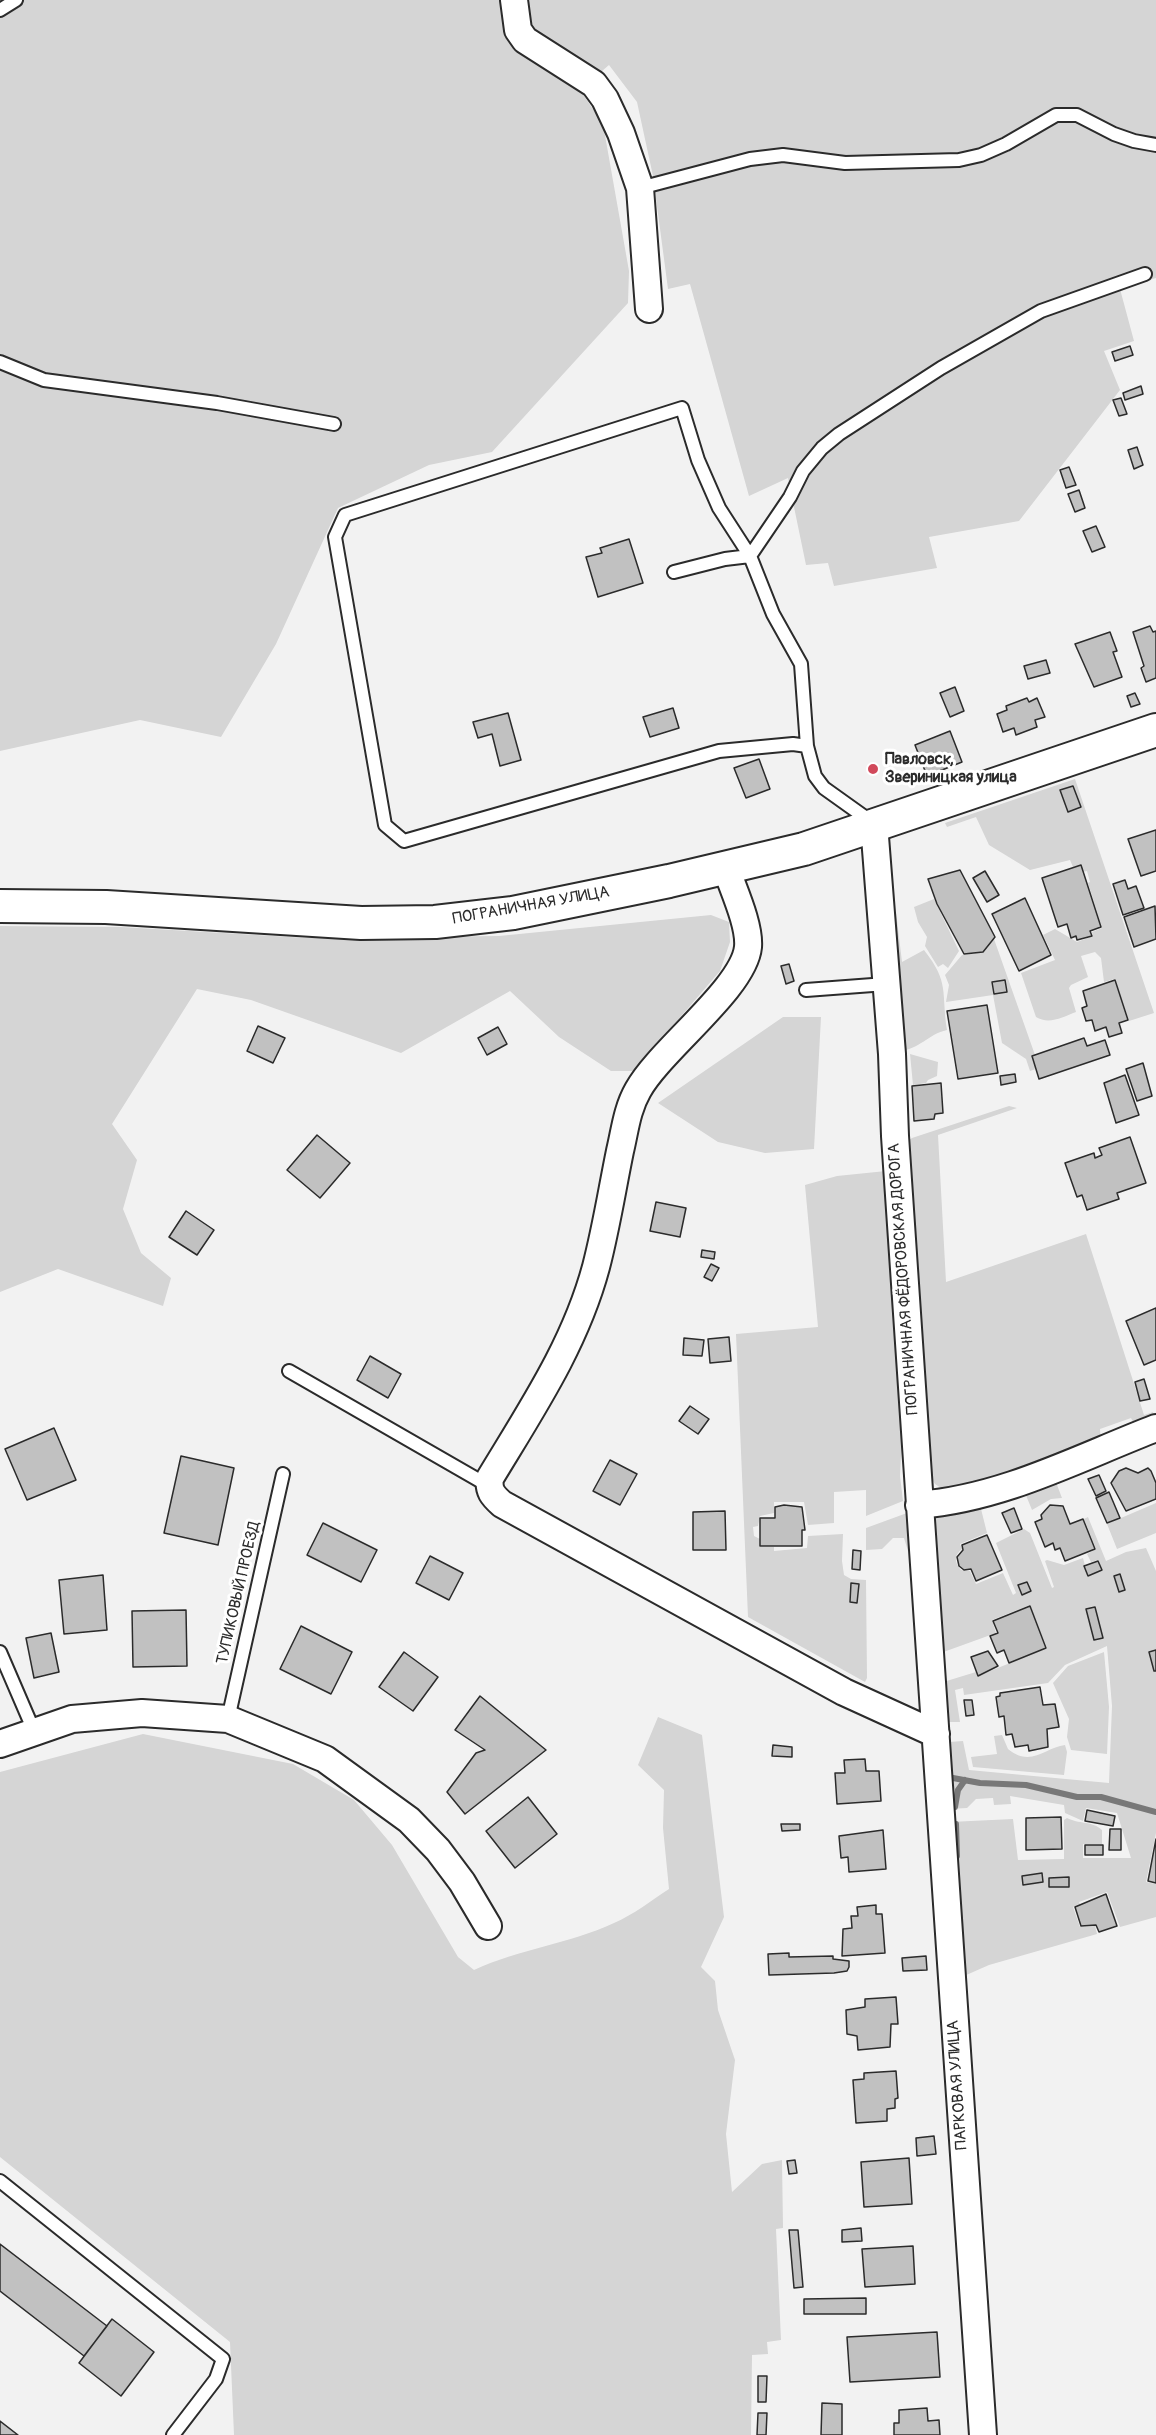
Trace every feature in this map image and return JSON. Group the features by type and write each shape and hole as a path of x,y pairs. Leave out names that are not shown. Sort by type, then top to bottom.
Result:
{"street":[{"path":"514,0 518,30 525,40 594,84 605,99 621,133 640,188 649,309"},
{"name":"ПОГРАНИЧНАЯ УЛИЦА","path":"0,906 106,907 322,922 435,922 513,913 726,868 804,849 1156,730"},
{"name":"ПОГРАНИЧНАЯ ФЁДОРОВСКАЯ ДОРОГА","path":"874,824 936,1734"},
{"path":"726,868 745,928 748,946 743,962 719,996 649,1073 630,1106 596,1266 577,1323 540,1397 490,1478 489,1486 491,1492 502,1504 834,1686 936,1734"},
{"path":"919,1505 949,1503 1019,1483 1156,1428"},
{"path":"0,1744 72,1719 142,1713 228,1719 325,1759 409,1820 450,1866 488,1926"},
{"name":"ПАРКОВАЯ УЛИЦА","path":"936,1734 954,2039 983,2435"}],"lane":[{"path":"0,10 16,0"},
{"path":"640,188 750,159 783,155 845,163 959,160 981,155 1005,144 1056,115 1077,116 1114,134 1156,145"},
{"path":"674,572 725,559 750,556 790,497 802,471 822,448 839,434 941,368 1041,311 1145,274"},
{"path":"0,362 44,380 218,403 334,424"},
{"path":"807,746 793,744 719,751 404,841 385,825 335,537 345,515 682,408 698,460 719,508 750,556 773,614 801,664 807,746 815,776 824,788 874,824"},
{"path":"806,990 886,984"},
{"path":"289,1371 489,1486"},
{"name":"ТУПИКОВЫЙ ПРОЕЗД","path":"228,1719 283,1474"},
{"path":"0,1652 34,1731"},
{"path":"0,2181 224,2359 216,2379 173,2435"}],"shaded area":[{"path":"0,0 1156,0 1156,278 1120,289 1134,341 1104,351 1120,390 1019,521 929,537 937,568 834,586 828,563 806,565 788,478 749,496 690,284 668,289 653,176 637,102 609,65 580,90 603,124 629,271 628,303 492,452 429,465 338,508 276,644 221,737 140,720 0,751"},
{"path":"1075,779 1154,1013 1129,1021 1115,979 1104,982 1101,958 1095,952 1081,956 1088,977 1069,988 1076,1012 1056,1019 1046,1020 1036,1017 1021,973 1055,960 1043,935 1055,929 1077,942 1093,936 1092,932 1102,928 1088,883 1090,882 1087,871 1083,872 1080,865 1073,867 1070,860 1030,870 989,845 976,817 947,827 945,823"},
{"path":"934,899 959,951 948,968 943,964 938,967 925,946 927,937 918,922 914,907"},
{"path":"896,912 902,962 924,950 938,971 943,988 947,1030 912,1048 899,1051 889,916"},
{"path":"711,915 729,922 730,942 720,971 634,1071 611,1071 559,1037 510,991 401,1053 251,1000 197,989 112,1124 137,1160 123,1209 141,1253 171,1278 163,1306 58,1269 0,1292 0,926 121,927 307,938 499,936"},
{"path":"994,939 1035,1055 1032,1056 1036,1069 1030,1071 1026,1059 1002,1043 993,995 946,1002 949,985 945,975 962,955 983,952"},
{"path":"783,1017 821,1017 814,1149 765,1153 718,1142 658,1103"},
{"path":"910,1054 938,1062 937,1076 926,1083 913,1085"},
{"path":"1009,1106 1017,1108 938,1135 946,1282 1086,1234 1144,1415 1153,1412 1151,1423 1137,1429 1131,1418 1100,1429 1101,1444 1064,1460 944,1490 935,1484 928,1473 904,1144 912,1138"},
{"path":"886,1171 904,1396 900,1476 903,1501 866,1516 866,1490 834,1492 834,1523 808,1525 804,1502 774,1502 774,1513 760,1516 758,1526 753,1527 754,1536 760,1539 760,1547 774,1547 774,1551 807,1548 808,1536 843,1534 844,1575 851,1579 866,1580 867,1678 865,1682 748,1617 736,1334 818,1327 805,1185 837,1176"},
{"path":"1054,1477 1062,1498 1051,1499 1032,1510 1023,1488"},
{"path":"1156,1503 1156,1533 1117,1549 1107,1524"},
{"path":"980,1505 987,1533 960,1544 962,1549 956,1559 961,1570 970,1571 976,1584 1003,1573 1013,1595 1016,1593 996,1543 1024,1529 1030,1533 1052,1588 1054,1587 1045,1561 1047,1560 1064,1565 1083,1558 1088,1577 1102,1570 1098,1560 1091,1562 1087,1554 1096,1549 1084,1519 1088,1517 1106,1561 1126,1552 1146,1548 1156,1571 1156,1650 1149,1652 1156,1671 1156,1833 1146,1882 1156,1884 1156,1917 1120,1927 1107,1892 1079,1902 1080,1904 1073,1907 1080,1927 1095,1926 1097,1934 989,1965 964,1976 950,1822 1013,1819 1018,1860 1064,1859 1064,1820 1067,1818 1094,1825 1102,1830 1102,1844 1083,1844 1083,1858 1131,1858 1117,1813 1086,1808 1083,1821 1065,1813 1064,1805 1010,1796 1011,1804 994,1805 993,1798 976,1799 967,1808 949,1809 949,1742 963,1741 969,1770 1109,1783 1112,1706 1107,1646 1065,1665 1048,1683 964,1695 963,1688 955,1690 960,1722 945,1722 940,1683 976,1672 978,1676 1047,1648 1030,1605 992,1620 996,1633 938,1654 933,1515"},
{"path":"907,1513 911,1517 911,1549 908,1551 904,1538 893,1538 882,1549 866,1550 866,1528"},
{"path":"1104,1652 1109,1707 1107,1754 1071,1750 1067,1737 1069,1719 1053,1683 1068,1666"},
{"path":"658,1717 702,1735 724,1917 701,1967 715,1981 718,2010 735,2060 726,2134 732,2192 762,2164 782,2160 783,2228 776,2229 781,2340 767,2342 768,2354 752,2355 751,2435 234,2435 230,2342 0,2157 0,1772 143,1734 293,1764 354,1800 392,1845 458,1957 474,1970 614,1923 669,1889 663,1828 664,1790 638,1765"},
{"path":"1002,1735 1008,1749 1024,1757 1038,1755 1065,1745 1067,1752 1064,1775 973,1767 971,1757 997,1754 994,1736"}],"building":[{"path":"1130,346 1133,355 1115,361 1112,352"},
{"path":"1141,386 1143,394 1125,400 1123,393"},
{"path":"1121,398 1127,414 1119,416 1113,400"},
{"path":"1137,447 1143,465 1134,469 1128,450"},
{"path":"1069,467 1076,485 1066,488 1060,470"},
{"path":"1079,490 1085,508 1075,512 1068,494"},
{"path":"1096,526 1105,547 1092,552 1083,531"},
{"path":"629,539 643,583 598,597 586,557 602,553 600,548"},
{"path":"1150,626 1153,632 1156,631 1156,678 1146,682 1141,668 1144,666 1133,632"},
{"path":"1110,632 1117,651 1113,652 1122,677 1094,687 1075,644"},
{"path":"1046,660 1050,673 1028,679 1024,666"},
{"path":"955,687 964,711 950,717 940,693"},
{"path":"1135,693 1140,704 1131,707 1127,696"},
{"path":"1027,698 1029,702 1037,698 1045,717 1035,720 1037,727 1016,735 1014,728 1003,732 997,714 1007,710 1006,706"},
{"path":"673,708 679,728 650,737 643,717"},
{"path":"508,713 521,760 500,766 492,734 478,738 473,722"},
{"path":"950,731 962,762 927,776 915,745"},
{"path":"759,759 770,789 746,798 734,768"},
{"path":"1073,786 1081,807 1068,812 1060,790"},
{"path":"1156,830 1156,871 1141,876 1128,839"},
{"path":"1081,865 1101,927 1090,931 1092,936 1077,940 1076,936 1071,938 1067,924 1058,927 1042,878"},
{"path":"960,870 995,937 983,952 964,954 937,904 928,879"},
{"path":"985,871 999,895 987,902 973,878"},
{"path":"1125,880 1128,889 1136,886 1144,908 1123,915 1113,884"},
{"path":"1025,898 1051,955 1019,971 992,914"},
{"path":"1155,906 1156,939 1134,947 1124,917"},
{"path":"789,964 794,981 786,984 781,966"},
{"path":"1005,980 1007,992 994,994 992,982"},
{"path":"1115,980 1128,1020 1119,1023 1122,1033 1109,1037 1106,1027 1095,1031 1092,1020 1086,1021 1082,1008 1087,1006 1083,991"},
{"path":"987,1005 998,1073 958,1079 947,1011"},
{"path":"258,1026 285,1038 273,1063 247,1051"},
{"path":"498,1027 507,1044 487,1055 478,1038"},
{"path":"1084,1038 1087,1046 1105,1040 1110,1055 1039,1079 1032,1056"},
{"path":"1143,1063 1152,1096 1137,1101 1126,1069"},
{"path":"1015,1074 1016,1082 1001,1085 1000,1076"},
{"path":"1125,1075 1139,1115 1116,1123 1104,1083"},
{"path":"941,1083 943,1113 935,1114 934,1119 914,1121 912,1086"},
{"path":"317,1135 350,1163 320,1198 287,1170"},
{"path":"1130,1137 1146,1183 1117,1193 1119,1199 1087,1210 1082,1195 1077,1197 1065,1163 1094,1153 1095,1158 1102,1155 1099,1148"},
{"path":"656,1202 686,1208 680,1237 650,1231"},
{"path":"186,1211 214,1230 197,1255 169,1237"},
{"path":"702,1250 715,1252 714,1259 701,1257"},
{"path":"711,1264 719,1268 712,1281 704,1277"},
{"path":"1156,1308 1156,1360 1144,1365 1126,1321"},
{"path":"729,1337 731,1361 710,1363 708,1339"},
{"path":"684,1338 704,1340 702,1356 683,1355"},
{"path":"370,1356 401,1374 388,1398 357,1380"},
{"path":"1144,1379 1150,1399 1140,1401 1135,1382"},
{"path":"690,1406 709,1419 698,1434 679,1421"},
{"path":"54,1428 76,1480 27,1500 5,1449"},
{"path":"181,1456 234,1468 218,1545 164,1533"},
{"path":"610,1460 637,1474 620,1505 593,1491"},
{"path":"1126,1468 1138,1473 1148,1468 1151,1471 1156,1483 1156,1499 1126,1511 1111,1483 1119,1471"},
{"path":"1099,1475 1106,1491 1096,1496 1088,1479"},
{"path":"1109,1492 1120,1518 1107,1523 1096,1498"},
{"path":"784,1505 802,1507 805,1530 802,1530 802,1546 760,1546 760,1518 775,1518 775,1507"},
{"path":"1050,1505 1063,1506 1070,1524 1083,1519 1095,1549 1065,1561 1060,1548 1055,1550 1053,1543 1045,1547 1035,1522 1042,1519 1041,1515"},
{"path":"1014,1508 1022,1529 1011,1533 1002,1513"},
{"path":"725,1511 726,1550 693,1550 693,1512"},
{"path":"323,1523 377,1550 361,1582 307,1555"},
{"path":"987,1535 1002,1570 976,1581 971,1569 964,1570 959,1566 957,1557 963,1550 962,1545"},
{"path":"853,1550 861,1551 860,1570 852,1569"},
{"path":"430,1556 463,1573 449,1600 416,1583"},
{"path":"1098,1561 1102,1570 1088,1576 1084,1566"},
{"path":"1120,1574 1125,1590 1119,1592 1114,1576"},
{"path":"103,1575 107,1630 64,1634 59,1580"},
{"path":"1027,1582 1031,1591 1022,1595 1018,1585"},
{"path":"851,1583 859,1584 857,1603 850,1602"},
{"path":"1030,1606 1046,1648 1009,1663 1004,1650 997,1653 990,1636 998,1633 993,1621"},
{"path":"1095,1607 1103,1638 1094,1640 1086,1609"},
{"path":"186,1610 187,1666 133,1667 132,1611"},
{"path":"301,1626 352,1652 331,1694 280,1669"},
{"path":"51,1633 59,1672 34,1678 26,1638"},
{"path":"1156,1650 1156,1671 1154,1671 1149,1652"},
{"path":"988,1651 998,1666 978,1676 971,1657"},
{"path":"404,1652 438,1677 413,1711 379,1687"},
{"path":"1040,1687 1043,1705 1055,1704 1059,1727 1047,1729 1048,1747 1029,1751 1028,1745 1015,1747 1012,1734 1006,1735 1004,1716 999,1717 996,1697 1000,1696 1000,1693"},
{"path":"480,1696 546,1750 465,1814 447,1792 476,1753 485,1750 455,1730"},
{"path":"964,1700 972,1700 974,1715 966,1716"},
{"path":"773,1745 792,1747 792,1757 772,1756"},
{"path":"865,1759 866,1771 879,1771 881,1801 837,1804 835,1773 845,1773 844,1760"},
{"path":"528,1797 557,1834 515,1868 486,1831"},
{"path":"1087,1810 1115,1816 1113,1826 1085,1821"},
{"path":"1061,1817 1062,1849 1026,1850 1026,1818"},
{"path":"781,1824 800,1824 800,1830 782,1831"},
{"path":"1110,1829 1121,1829 1121,1850 1109,1850"},
{"path":"883,1830 886,1869 849,1872 848,1857 841,1858 839,1836"},
{"path":"1156,1839 1156,1883 1148,1881"},
{"path":"1085,1845 1103,1845 1103,1855 1085,1855"},
{"path":"1042,1873 1043,1882 1023,1885 1022,1876"},
{"path":"1069,1877 1069,1887 1049,1887 1049,1878"},
{"path":"1106,1894 1117,1926 1099,1932 1096,1925 1081,1926 1075,1907"},
{"path":"876,1905 876,1914 882,1914 885,1953 842,1956 843,1929 852,1928 851,1916 858,1916 857,1907"},
{"path":"789,1953 789,1957 833,1956 833,1959 849,1961 849,1967 847,1971 834,1973 769,1975 768,1954"},
{"path":"926,1956 927,1970 903,1971 902,1958"},
{"path":"896,1997 898,2024 891,2024 890,2047 858,2050 857,2036 847,2034 846,2010 865,2007 865,1999"},
{"path":"896,2071 898,2098 895,2099 895,2108 887,2109 887,2121 856,2123 853,2080 864,2079 864,2073"},
{"path":"934,2136 936,2154 917,2156 916,2138"},
{"path":"909,2158 912,2204 864,2207 861,2162"},
{"path":"795,2160 797,2173 789,2174 787,2161"},
{"path":"861,2228 862,2241 842,2242 842,2230"},
{"path":"789,2230 798,2230 803,2287 794,2288"},
{"path":"0,2244 107,2326 84,2356 0,2291"},
{"path":"913,2246 915,2284 865,2287 862,2249"},
{"path":"866,2298 866,2314 804,2314 804,2299"},
{"path":"112,2319 154,2352 121,2396 79,2363"},
{"path":"937,2332 940,2377 850,2382 847,2337"},
{"path":"758,2376 767,2376 766,2402 758,2402"},
{"path":"822,2403 842,2404 842,2435 821,2435"},
{"path":"927,2408 928,2421 939,2420 940,2435 894,2435 894,2423 899,2423 899,2410"},
{"path":"758,2413 767,2413 766,2435 757,2435"},
{"path":"0,2421 18,2435 0,2435"}],"waterway":[{"path":"953,1778 980,1783 1026,1785 1077,1797 1101,1797 1156,1812"},
{"path":"955,1807 958,1790 965,1780"},
{"path":"956,1824 957,1856"}],"place":[{"name":"Павловск, Звериницкая улица","path":"873,769"}]}
